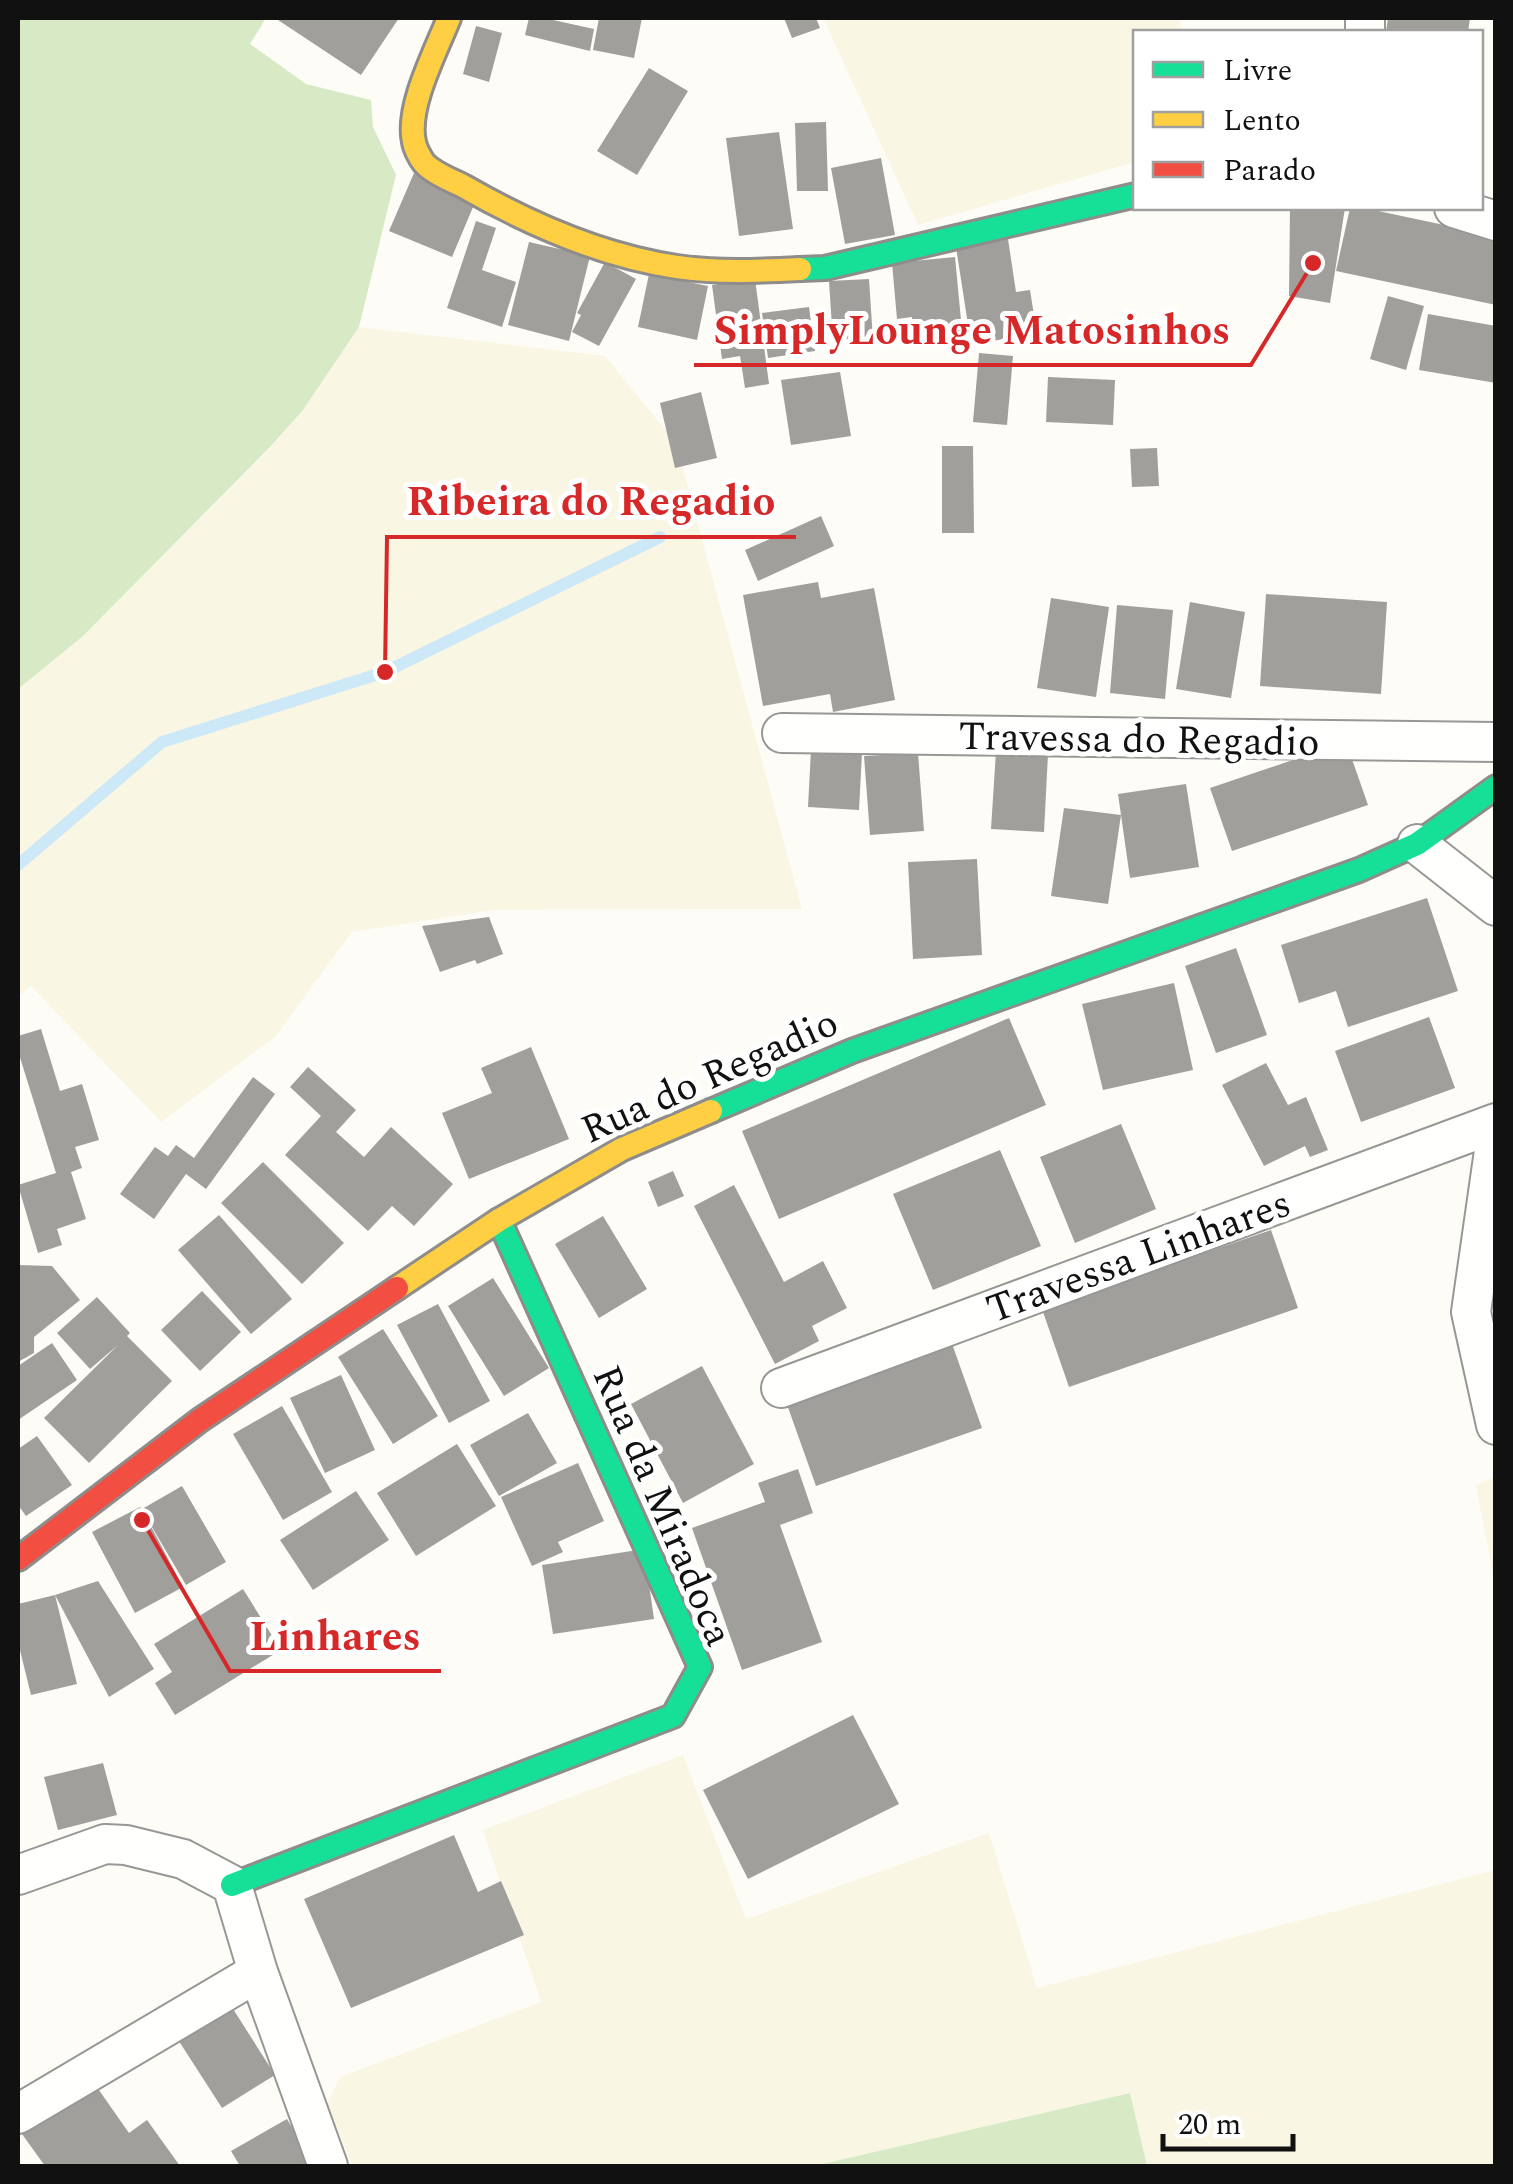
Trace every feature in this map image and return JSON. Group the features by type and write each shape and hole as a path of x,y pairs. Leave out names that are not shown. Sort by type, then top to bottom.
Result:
{"street":[{"path":"449,18 417,104 413,128 415,144 425,164 520,215 586,243 657,264 716,270 825,268 1133,196"},
{"path":"1460,210 1496,221"},
{"name":"Travessa do Regadio","path":"782,733 1496,742"},
{"name":"Rua do Regadio","path":"18,1559 200,1420 498,1220 622,1149 852,1051 1359,870 1417,844 1496,786"},
{"path":"1417,844 1496,906"},
{"name":"Travessa Linhares","path":"781,1388 1496,1122"},
{"path":"1496,1137 1471,1312 1496,1425"},
{"name":"Rua da Miradoca","path":"232,1885 672,1716 700,1668 498,1220"},
{"path":"18,1875 105,1844 183,1859 232,1885 258,1972 328,2166"},
{"path":"18,2114 258,1972"}],"shaded area":[{"path":"823,18 1178,18 1182,30 1133,30 1133,163 918,225"},
{"path":"359,327 605,356 676,443 802,909 494,910 352,932 275,1037 161,1122 31,986 18,997 18,689 82,637 271,447 303,410"},
{"path":"1495,1476 1495,1585 1476,1486"},
{"path":"683,1755 746,1919 989,1833 1037,1988 1495,1870 1495,2166 1147,2166 1129,2093 814,2166 353,2166 327,2104 340,2077 541,2002 483,1830"}],"green space":[{"path":"18,18 266,18 250,44 306,84 371,100 373,127 396,175 359,327 303,410 82,637 18,689"},
{"path":"1130,2093 1147,2166 814,2166"}],"building":[{"path":"279,18 399,18 361,75"},
{"path":"529,18 594,29 590,51 525,35"},
{"path":"599,18 642,18 634,58 593,50"},
{"path":"784,18 816,18 820,28 792,38"},
{"path":"1388,18 1470,18 1468,30 1386,30"},
{"path":"476,26 502,33 489,82 463,74"},
{"path":"649,68 688,91 637,175 597,151"},
{"path":"826,122 828,191 797,191 795,123"},
{"path":"779,132 793,229 739,236 726,138"},
{"path":"881,158 895,235 845,244 831,168"},
{"path":"414,173 476,200 452,257 389,231"},
{"path":"1290,210 1345,210 1330,303 1289,296"},
{"path":"1350,210 1373,210 1496,236 1496,305 1336,271"},
{"path":"476,221 496,228 482,270 516,282 502,327 447,308"},
{"path":"1008,239 1016,292 1030,290 1037,334 971,344 956,247"},
{"path":"529,242 590,256 569,341 508,325"},
{"path":"955,257 963,341 914,345 912,317 897,319 892,263"},
{"path":"605,262 636,279 599,346 572,332 581,315 577,313"},
{"path":"649,274 708,286 697,340 638,327"},
{"path":"755,279 769,384 745,388 740,356 722,359 712,285"},
{"path":"869,279 873,340 833,342 829,281"},
{"path":"1388,296 1424,306 1406,370 1370,359"},
{"path":"809,307 815,351 768,358 762,313"},
{"path":"1428,314 1496,326 1496,383 1419,370"},
{"path":"979,353 1013,356 1007,425 973,422"},
{"path":"840,372 851,436 791,445 781,380"},
{"path":"1048,377 1115,380 1113,425 1046,422"},
{"path":"701,392 717,458 675,468 660,403"},
{"path":"942,446 973,446 974,533 942,533"},
{"path":"1157,448 1159,486 1132,487 1130,449"},
{"path":"821,516 834,546 758,581 745,550"},
{"path":"818,582 821,598 874,588 895,700 833,712 830,694 763,706 743,595"},
{"path":"1266,594 1387,602 1381,694 1260,686"},
{"path":"1051,598 1109,607 1096,697 1037,688"},
{"path":"1190,602 1245,612 1231,698 1176,689"},
{"path":"1117,605 1173,610 1165,699 1110,693"},
{"path":"1346,742 1368,805 1232,851 1210,788"},
{"path":"811,750 862,753 859,810 808,807"},
{"path":"996,751 1048,754 1044,832 991,829"},
{"path":"918,753 924,831 870,835 864,756"},
{"path":"1186,784 1199,867 1130,878 1118,794"},
{"path":"1064,808 1121,815 1108,904 1051,896"},
{"path":"977,859 982,955 913,959 908,862"},
{"path":"1427,898 1458,991 1348,1027 1336,991 1299,1003 1281,945"},
{"path":"489,917 503,954 440,972 422,926"},
{"path":"1236,948 1267,1035 1216,1053 1185,966"},
{"path":"1174,983 1193,1070 1103,1090 1082,1004"},
{"path":"1429,1017 1455,1088 1361,1122 1335,1051"},
{"path":"1009,1018 1046,1105 779,1219 742,1131"},
{"path":"41,1029 60,1091 82,1084 99,1140 75,1147 82,1168 71,1172 86,1219 57,1229 62,1245 38,1253 18,1185 56,1173 18,1051 18,1036"},
{"path":"531,1047 569,1139 469,1179 442,1113 492,1093 481,1068"},
{"path":"1266,1063 1288,1105 1306,1097 1328,1150 1310,1157 1305,1146 1264,1166 1222,1085"},
{"path":"308,1067 356,1110 336,1132 364,1157 391,1127 453,1184 414,1226 392,1206 368,1231 285,1155 321,1116 290,1087"},
{"path":"253,1077 275,1094 206,1189 186,1174 154,1219 120,1194 155,1147 168,1156 176,1145 194,1158"},
{"path":"1121,1124 1156,1209 1075,1243 1040,1157"},
{"path":"1000,1150 1041,1246 933,1290 893,1194"},
{"path":"263,1162 344,1243 302,1284 221,1203"},
{"path":"673,1171 684,1196 658,1207 648,1182"},
{"path":"734,1185 784,1282 823,1261 847,1308 812,1326 819,1341 775,1364 694,1206"},
{"path":"219,1215 292,1299 251,1334 178,1250"},
{"path":"603,1216 647,1289 599,1318 555,1244"},
{"path":"1271,1230 1298,1308 1069,1387 1042,1309"},
{"path":"18,1265 52,1266 80,1300 34,1337 34,1353 18,1362"},
{"path":"493,1278 549,1368 504,1396 448,1306"},
{"path":"202,1291 241,1332 200,1371 161,1330"},
{"path":"97,1297 130,1333 127,1336 172,1381 89,1463 44,1418 118,1345 90,1369 57,1333"},
{"path":"438,1304 490,1401 449,1423 397,1325"},
{"path":"383,1329 438,1416 393,1444 338,1357"},
{"path":"951,1341 982,1428 816,1486 785,1399"},
{"path":"52,1343 77,1380 18,1420 18,1366"},
{"path":"702,1366 754,1464 683,1503 631,1404"},
{"path":"341,1375 375,1450 325,1473 290,1398"},
{"path":"282,1406 332,1492 283,1520 233,1434"},
{"path":"528,1413 557,1463 499,1496 470,1445"},
{"path":"37,1436 72,1485 26,1516 18,1505 18,1449"},
{"path":"457,1444 496,1506 416,1556 377,1493"},
{"path":"578,1463 604,1521 558,1542 563,1552 532,1566 501,1497"},
{"path":"798,1469 813,1513 780,1525 822,1642 742,1670 692,1528 765,1502 758,1483"},
{"path":"182,1486 226,1562 186,1585 146,1517 183,1587 135,1613 92,1532"},
{"path":"356,1491 389,1540 313,1590 280,1540"},
{"path":"644,1549 654,1619 553,1634 542,1565"},
{"path":"98,1581 154,1669 109,1697 55,1595"},
{"path":"243,1589 281,1650 175,1715 155,1683 172,1672 154,1644"},
{"path":"55,1595 77,1684 31,1695 18,1642 18,1604"},
{"path":"853,1715 899,1804 748,1879 703,1790"},
{"path":"103,1763 117,1815 58,1830 44,1777"},
{"path":"454,1835 478,1892 501,1881 524,1935 351,2008 304,1899"},
{"path":"228,2001 275,2075 222,2108 175,2035"},
{"path":"94,2083 129,2133 147,2120 180,2166 45,2166 22,2134"},
{"path":"287,2119 315,2166 240,2166 231,2151"}],"waterway":[{"path":"18,865 162,742 385,672 660,537"}],"traffic: fast":[{"path":"800,269 825,268 1133,196"},
{"path":"711,1111 852,1051 1359,870 1417,844 1496,787"},
{"path":"232,1885 673,1716 700,1667 499,1220"}],"traffic: slow":[{"path":"449,18 414,112 415,144 422,161 432,170 540,225 621,255 708,270 800,269"},
{"path":"397,1288 499,1220 622,1149 711,1111"}],"traffic: jam":[{"path":"18,1559 200,1420 397,1288"}],"place":[{"name":"SimplyLounge Matosinhos","path":"1313,263"},
{"name":"Ribeira do Regadio","path":"385,672"},
{"name":"Linhares","path":"142,1520"}]}
